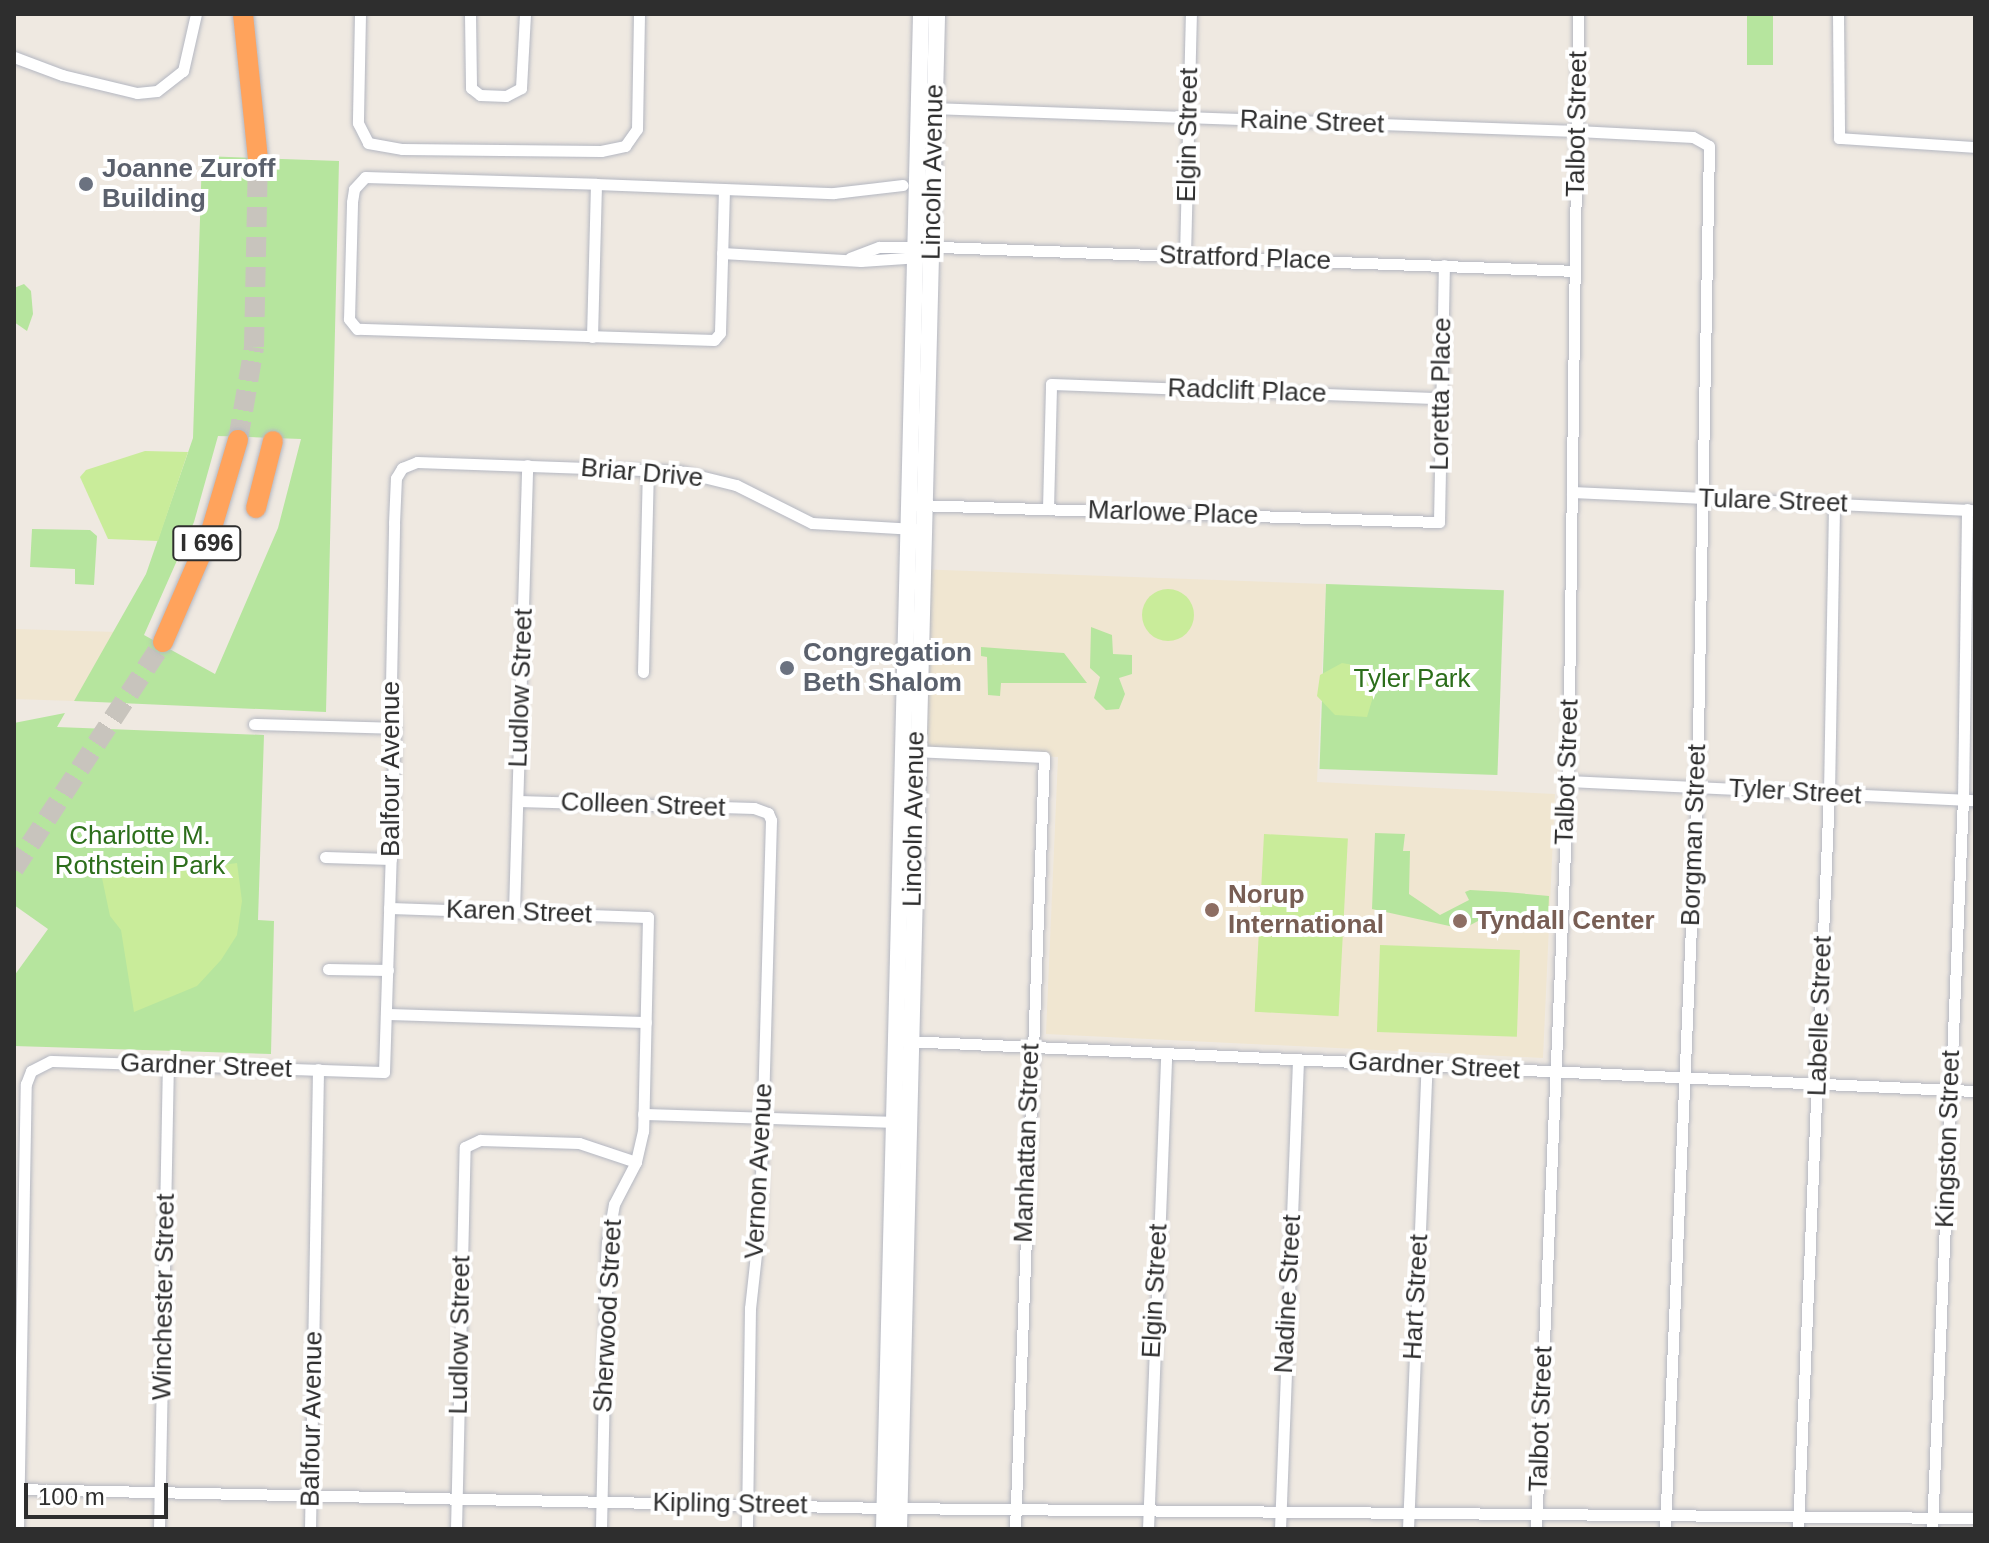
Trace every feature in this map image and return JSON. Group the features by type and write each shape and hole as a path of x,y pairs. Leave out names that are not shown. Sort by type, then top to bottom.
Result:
{"highway":[{"path":"243,14 258,158"},
{"name":"I 696","path":"163,642 207,544 238,440"},
{"name":"I 696","path":"256,508 273,441"}],"street":[{"path":"14,57 62,75 149,92 177,78 192,44 196,14"},
{"path":"360,14 358,123 368,143 402,149 601,151 625,146 637,129 639,14"},
{"path":"470,14 471,88 480,95 506,96 521,88 525,14"},
{"name":"Lincoln Avenue","path":"921,14 927,108"},
{"name":"Lincoln Avenue","path":"899,1529 892,1508 909,690 920,253 927,108 937,14"},
{"name":"Elgin Street","path":"1185,256 1191,14"},
{"name":"Talbot Street","path":"1536,1529 1568,781 1578,14"},
{"path":"1838,14 1839,138 1975,147"},
{"name":"Raine Street","path":"927,108 1577,131 1693,137 1705,142"},
{"name":"Borgman Street","path":"1665,1529 1697,787 1700,498 1711,159 1705,142"},
{"path":"724,189 718,338 357,329 349,319 354,189 365,177 596,184 834,193 903,185"},
{"path":"592,337 596,184"},
{"name":"Stratford Place","path":"722,253 850,258 879,247 920,253 1185,256 1575,271"},
{"name":"Loretta Place","path":"1439,522 1444,265"},
{"name":"Radclift Place","path":"1048,509 1051,384 1442,398"},
{"name":"Briar Drive","path":"402,468 417,462 648,469 736,485 824,526 914,529"},
{"name":"Ludlow Street","path":"514,911 527,465"},
{"name":"Balfour Avenue","path":"384,1072 395,728 391,685 394,538 396,478 402,468"},
{"path":"643,672 648,469"},
{"name":"Tulare Street","path":"1572,492 1971,509"},
{"name":"Labelle Street","path":"1798,1529 1829,793 1834,504"},
{"name":"Marlowe Place","path":"915,505 1439,522"},
{"name":"Kingston Street","path":"1932,1523 1950,1090 1969,800 1971,509"},
{"path":"254,724 395,728"},
{"name":"Manhattan Street","path":"908,751 1044,757 1015,1529"},
{"name":"Tyler Street","path":"1568,781 1969,800"},
{"name":"Colleen Street","path":"518,801 754,808 768,813"},
{"name":"Vernon Avenue","path":"747,1529 750,1308 760,1218 763,1117 768,813"},
{"path":"325,857 391,859"},
{"name":"Karen Street","path":"389,908 648,917"},
{"name":"Sherwood Street","path":"601,1529 607,1242 614,1204 636,1162 643,1114 648,917"},
{"path":"328,969 388,970"},
{"path":"386,1014 646,1022"},
{"name":"Gardner Street","path":"901,1041 1975,1091"},
{"name":"Elgin Street","path":"1148,1529 1166,1054"},
{"name":"Nadine Street","path":"1280,1529 1298,1060"},
{"name":"Gardner Street","path":"16,1490 26,1084 31,1071 51,1061 384,1072"},
{"name":"Winchester Street","path":"159,1529 168,1065"},
{"name":"Hart Street","path":"1408,1529 1427,1066"},
{"name":"Balfour Avenue","path":"310,1529 318,1069"},
{"path":"643,1114 899,1122"},
{"name":"Ludlow Street","path":"456,1529 464,1154 468,1142 579,1143 636,1162"},
{"path":"16,1490 18,1529"},
{"name":"Kipling Street","path":"16,1490 892,1508 1799,1516 1932,1523 1975,1518"},
{"name":"Lincoln Avenue","path":"884,1529 892,1508"}],"shaded area":[{"path":"915,569 1326,584 1317,782 1555,794 1543,1058 1046,1034 1058,757 911,750"},
{"path":"14,629 117,632 74,701 14,699"}],"green space":[{"path":"1747,14 1773,14 1773,65 1747,65"},
{"path":"202,156 339,161 326,712 74,701 146,574 193,438","holes":["218,436 301,439 278,528 215,674 144,635 194,522"]},
{"path":"24,284 31,291 33,314 27,331 14,322 14,288"},
{"path":"145,451 188,452 158,541 108,539 80,477 86,470"},
{"path":"32,529 90,530 97,536 94,585 75,584 75,569 30,567"},
{"name":"Tyler Park","path":"1326,584 1504,590 1497,775 1320,769"},
{"path":"1168,589 1186,597 1194,615 1186,633 1168,641 1150,633 1142,615 1150,597"},
{"path":"1091,627 1112,635 1113,654 1132,655 1132,674 1119,678 1125,694 1119,709 1106,710 1094,698 1100,677 1090,668"},
{"path":"981,647 1064,653 1087,683 1001,683 1000,696 988,695 987,657 981,656"},
{"path":"1342,663 1365,667 1372,679 1375,690 1367,717 1335,715 1317,696 1320,675"},
{"name":"Charlotte M. Rothstein Park","path":"65,713 57,727 264,735 258,920 274,921 271,1054 14,1046 14,976 48,929 14,905 14,723"},
{"path":"1375,833 1405,834 1403,851 1410,851 1409,894 1440,915 1469,900 1465,892 1470,890 1506,892 1549,896 1548,922 1478,921 1463,929 1372,909"},
{"path":"1264,834 1348,838 1339,1016 1255,1012"},
{"path":"237,863 242,901 237,935 221,960 197,986 134,1012 121,930 110,916 102,878 108,870 147,864 165,873"},
{"path":"1380,945 1520,950 1517,1037 1377,1032"}],"tunnel":[{"path":"238,440 254,347 258,158"},
{"path":"14,869 163,642"}],"place":[{"name":"Joanne Zuroff Building","path":"86,184"},
{"name":"Congregation Beth Shalom","path":"787,668"},
{"name":"Norup International","path":"1212,910"},
{"name":"Tyndall Center","path":"1460,921"}]}
